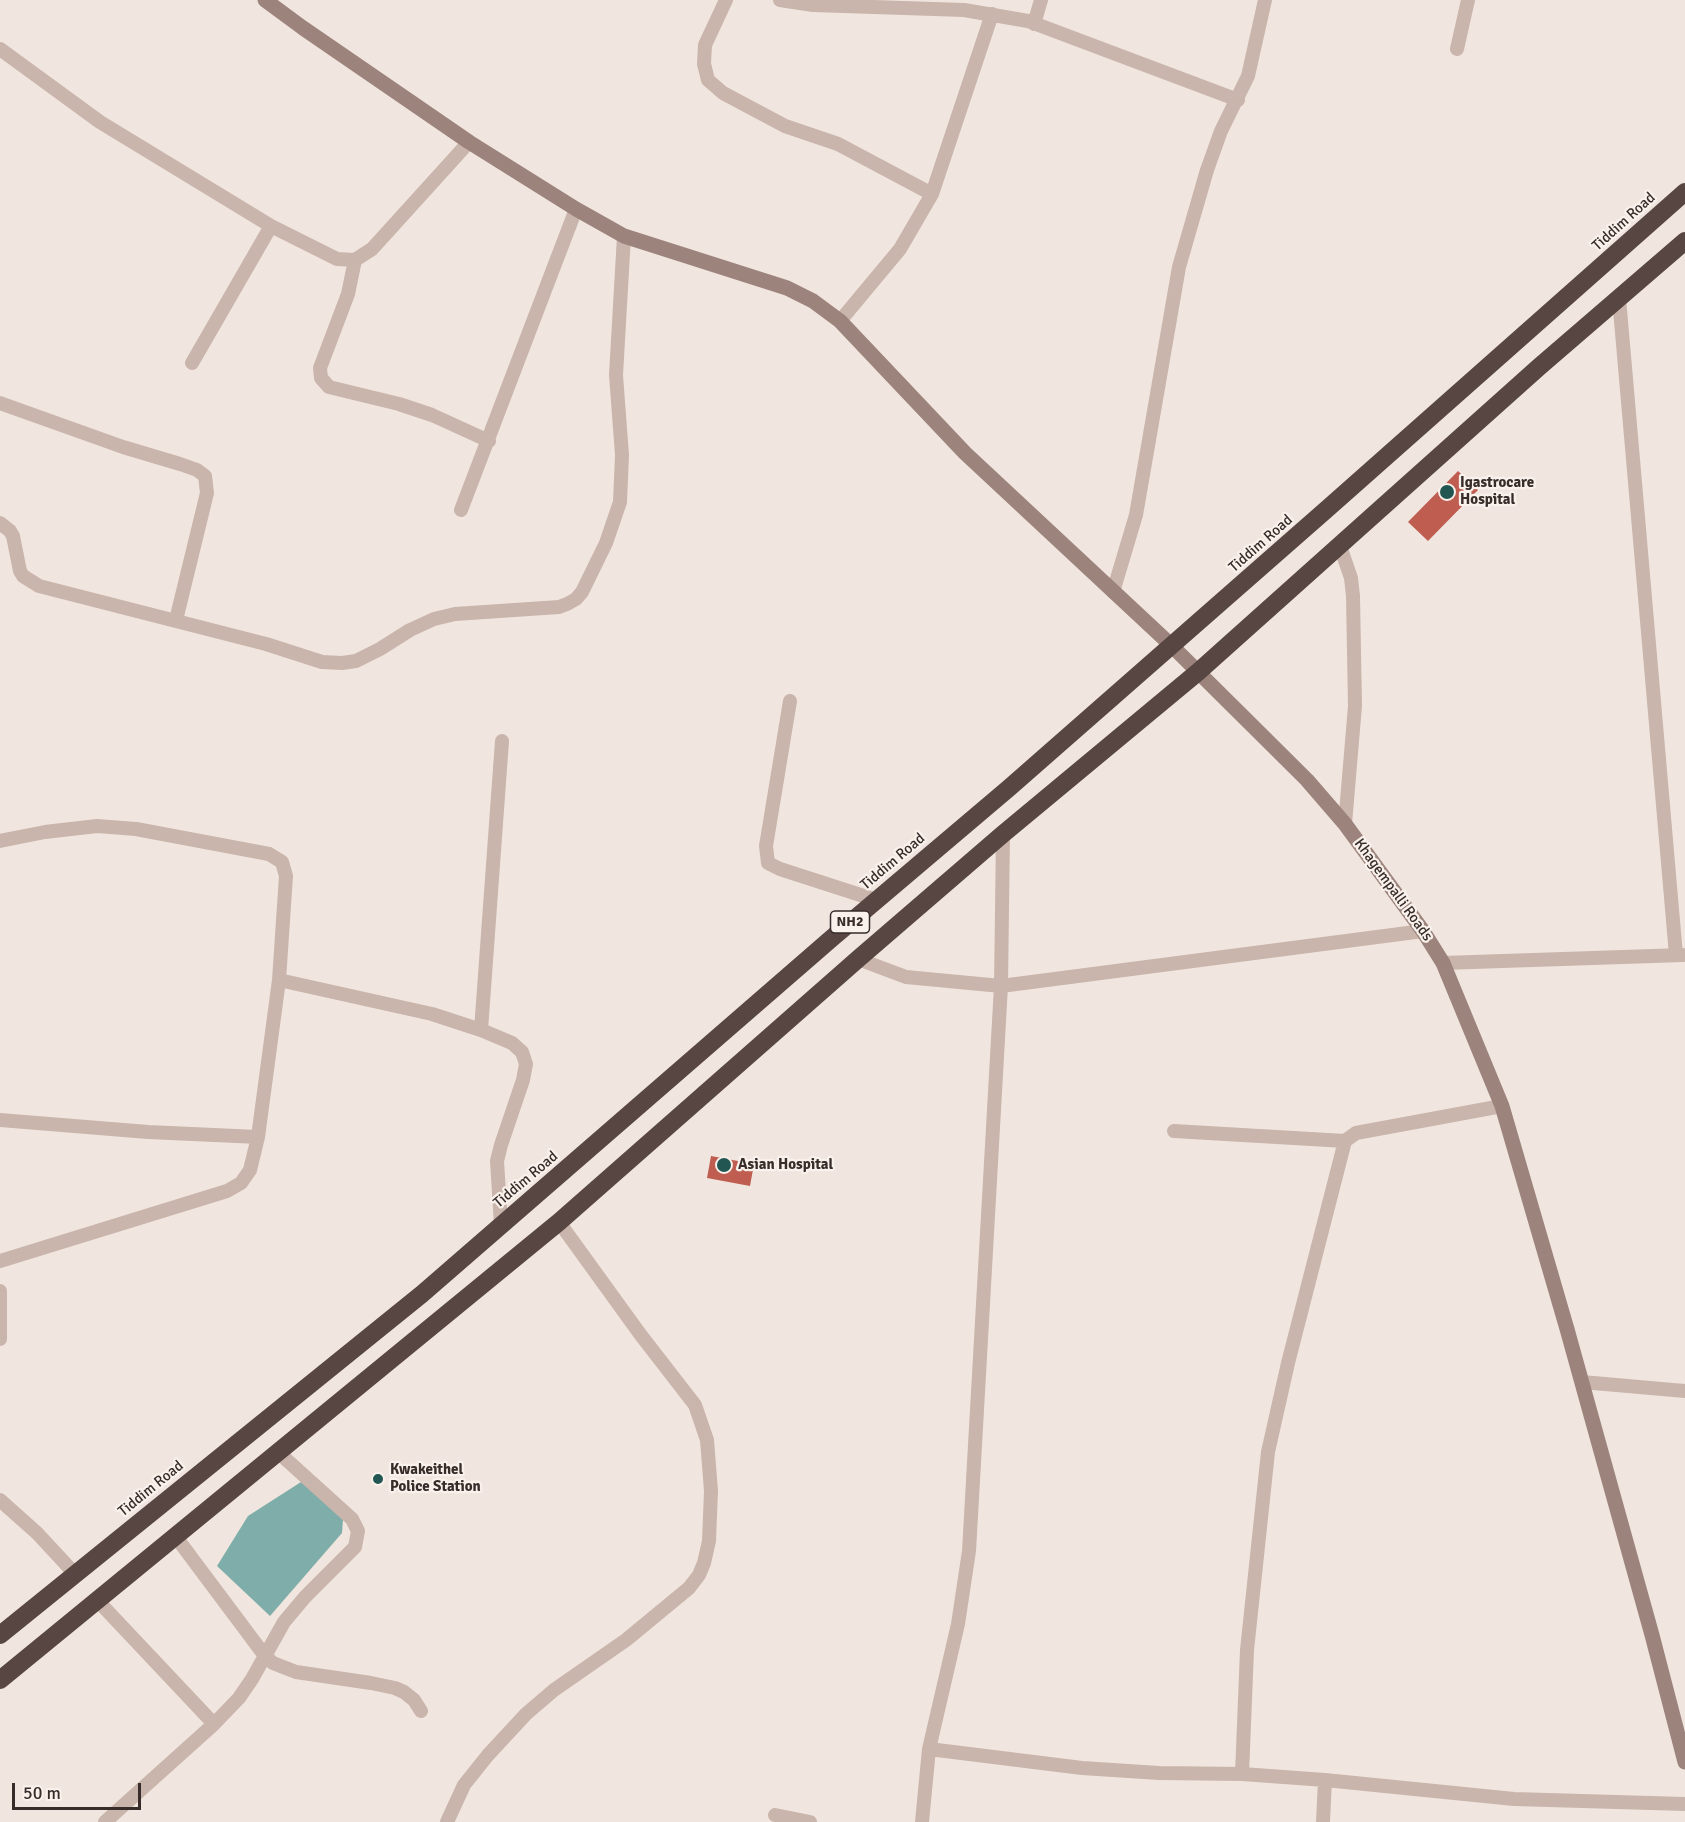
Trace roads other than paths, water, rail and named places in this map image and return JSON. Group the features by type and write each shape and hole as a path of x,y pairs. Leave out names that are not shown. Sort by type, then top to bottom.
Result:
{"highway":[{"name":"Tiddim Road","path":"0,1635 422,1294 1172,646 1685,192"},
{"name":"NH2","path":"0,1680 559,1222 858,959 1198,672 1685,241"}],"street":[{"name":"Khagempalli Roads","path":"265,0 470,142 576,209 624,236 788,288 813,301 840,321 965,453 1172,646 1307,780 1345,824 1423,931 1443,963 1502,1106 1582,1382 1685,1762"},
{"path":"726,0 705,45 704,64 708,80 723,93 785,126 838,144 932,195"},
{"path":"780,0 813,5 916,4 992,14 1034,24 1238,100"},
{"path":"1034,24 1041,0"},
{"path":"1113,592 1136,515 1179,267 1207,170 1221,131 1238,100 1248,75 1265,0"},
{"path":"1458,49 1468,0"},
{"path":"840,321 900,249 932,195 992,14"},
{"path":"0,49 99,122 271,226 337,259 355,260 372,249 470,142"},
{"path":"461,510 576,209"},
{"path":"192,363 271,226"},
{"path":"0,523 10,531 20,572 28,581 39,586 176,620 322,662 356,661 410,630 445,616 475,611 559,607 582,592 606,543 620,502 622,455 616,375 624,236"},
{"path":"355,260 348,294 320,368 321,378 330,387 399,404 432,415 489,441"},
{"path":"1443,963 1681,955 1619,298"},
{"path":"0,403 123,447 197,470 205,476 207,493 176,620"},
{"path":"1341,546 1351,578 1353,596 1355,706 1345,824"},
{"path":"790,701 766,846 766,859 771,865 780,869 876,900"},
{"path":"481,1030 502,741"},
{"path":"0,841 45,832 97,826 136,829 269,854 282,862 286,876 279,980 258,1137 250,1170 241,1183 227,1191 0,1261"},
{"path":"922,1822 929,1749 958,1624 969,1551 1001,986 1004,834"},
{"path":"858,959 906,977 1001,986 1423,931"},
{"path":"279,980 411,1009 481,1030 512,1043 522,1052 526,1064 523,1080 497,1161 501,1225"},
{"path":"1174,1131 1345,1141 1356,1133 1502,1106"},
{"path":"0,1120 148,1132 258,1137"},
{"path":"1242,1774 1247,1650 1268,1452 1288,1363 1345,1141"},
{"path":"447,1822 464,1785 526,1714 554,1690 626,1640 689,1588 699,1575 709,1541 711,1491 707,1440 695,1405 559,1222"},
{"path":"0,1291 0,1339"},
{"path":"1582,1382 1685,1391"},
{"path":"105,1822 214,1724 239,1698 284,1622 305,1597 356,1547 358,1539 356,1524 352,1519 279,1453"},
{"path":"0,1500 37,1533 75,1574"},
{"path":"176,1537 265,1656 273,1663 296,1672 395,1688 414,1700 421,1710"},
{"path":"98,1600 214,1724"},
{"path":"929,1749 1082,1768 1159,1773 1242,1774 1514,1799 1685,1804"},
{"path":"1323,1822 1325,1780"},
{"path":"775,1815 810,1822"}],"water":[{"path":"301,1482 343,1519 342,1533 270,1616 217,1566 248,1516"}],"place":[{"name":"Igastrocare Hospital","path":"1447,492"},
{"name":"Asian Hospital","path":"724,1165"},
{"name":"Kwakeithel Police Station","path":"378,1479"}]}
